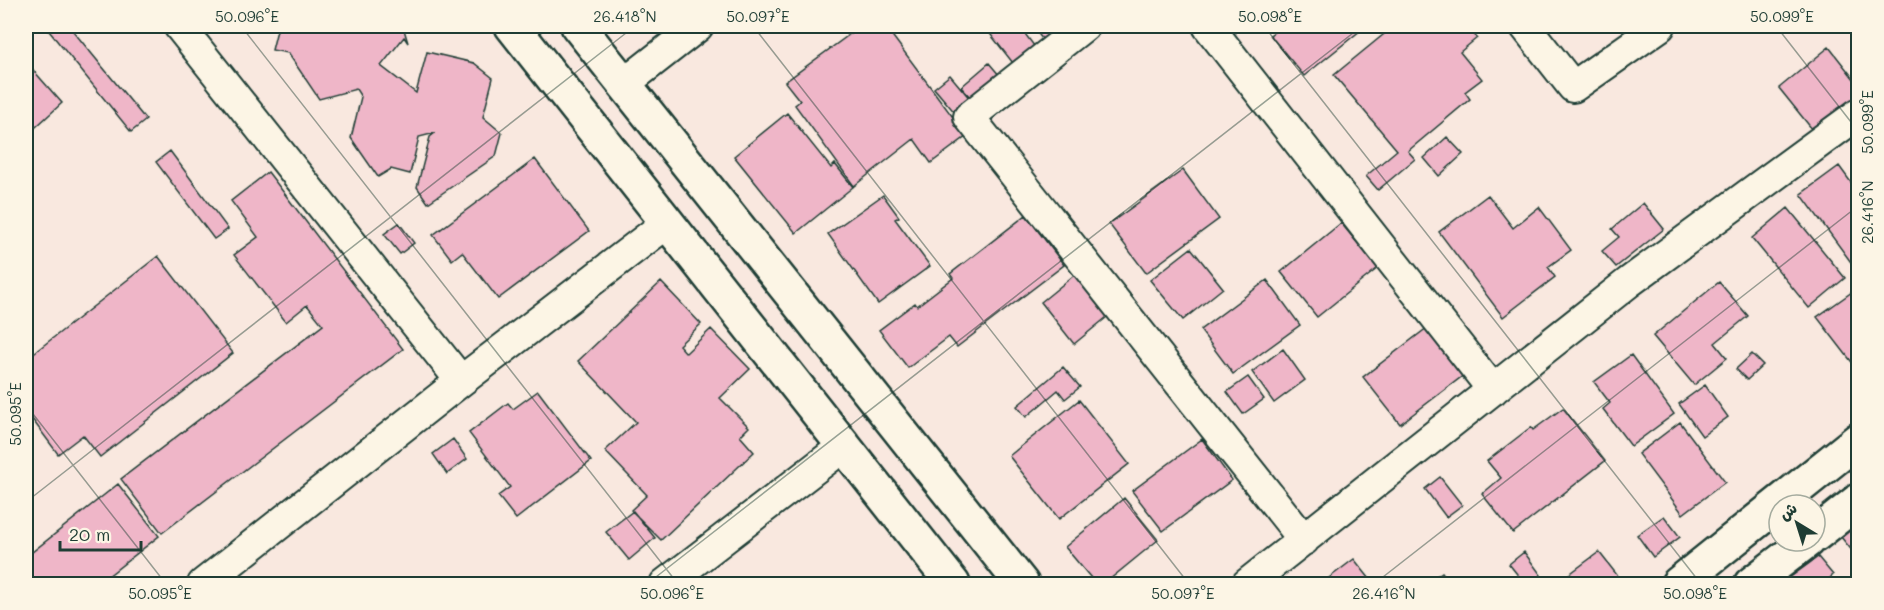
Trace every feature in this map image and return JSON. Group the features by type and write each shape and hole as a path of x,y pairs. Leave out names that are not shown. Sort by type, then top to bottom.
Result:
{"street":[{"path":"179,26 461,381"},
{"path":"512,26 953,585"},
{"path":"624,84 698,26"},
{"path":"1084,26 969,117 1304,540"},
{"path":"1208,26 1493,390"},
{"path":"1525,26 1573,87 1660,26"},
{"path":"587,29 624,84 1022,585"},
{"path":"1247,585 1629,282 1858,114"},
{"path":"203,585 461,381 667,223"},
{"path":"1678,585 1858,440"},
{"path":"665,585 844,446"},
{"path":"1827,526 1858,501"},
{"path":"1751,585 1792,553"}],"building":[{"path":"45,26 69,26 146,120 131,132"},
{"path":"278,26 403,26 408,43 404,37 381,66 416,93 427,52 474,63 493,78 483,117 502,133 496,156 428,203 417,187 430,137 435,133 419,137 410,174 391,169 378,177 351,138 361,97 356,89 319,99 288,53 272,50"},
{"path":"861,26 885,26 967,136 931,163 914,139 854,186 795,105 800,101 785,82"},
{"path":"984,26 1019,26 1035,47 1013,63"},
{"path":"1032,26 1055,26 1058,30 1043,40"},
{"path":"1282,26 1366,26 1304,76 1270,35"},
{"path":"1394,26 1467,26 1477,38 1460,52 1482,79 1465,92 1470,99 1408,151 1415,159 1378,190 1366,176 1397,150 1334,75"},
{"path":"1829,47 1858,84 1858,109 1820,139 1779,88"},
{"path":"26,62 62,103 26,136"},
{"path":"989,63 1000,76 972,99 961,87"},
{"path":"950,75 971,100 956,114 934,88"},
{"path":"787,113 831,168 835,164 853,187 796,233 734,156"},
{"path":"1447,137 1463,154 1439,176 1424,158"},
{"path":"170,151 228,229 214,239 156,162"},
{"path":"535,159 589,231 498,299 462,252 452,260 433,235"},
{"path":"1839,166 1858,192 1858,267 1856,269 1801,194"},
{"path":"1183,170 1219,219 1146,273 1109,224"},
{"path":"268,172 403,349 162,533 121,479 323,325 307,305 286,322 234,255 258,237 231,201"},
{"path":"883,195 899,217 895,219 930,266 878,304 828,234"},
{"path":"1488,195 1513,228 1539,207 1571,250 1548,267 1555,277 1503,317 1439,232"},
{"path":"1643,203 1664,229 1616,267 1602,251 1619,237 1612,229"},
{"path":"1788,208 1845,278 1809,308 1752,238"},
{"path":"1026,215 1064,265 957,347 949,337 908,368 879,330 915,303 917,306 953,278 950,274"},
{"path":"399,223 414,243 400,254 384,234"},
{"path":"1341,223 1378,268 1317,317 1281,272"},
{"path":"1191,248 1223,288 1183,320 1150,280"},
{"path":"158,256 233,353 100,457 83,435 58,454 26,411 26,359"},
{"path":"1078,272 1112,313 1074,344 1041,302"},
{"path":"1267,280 1300,325 1233,374 1200,330"},
{"path":"661,282 701,324 679,345 686,353 711,329 750,369 720,398 749,427 740,436 754,452 661,540 631,510 647,495 605,451 636,422 578,361"},
{"path":"1719,282 1748,316 1715,343 1727,358 1694,385 1653,336"},
{"path":"1852,292 1858,301 1858,370 1817,317"},
{"path":"1436,321 1473,368 1400,424 1363,377"},
{"path":"1283,349 1305,380 1274,403 1252,372"},
{"path":"1752,354 1763,365 1747,380 1736,369"},
{"path":"1631,355 1674,414 1631,446 1603,409 1610,403 1594,382"},
{"path":"1063,367 1080,387 1065,399 1058,390 1026,417 1017,406"},
{"path":"1248,377 1264,399 1243,414 1227,392"},
{"path":"1705,385 1728,417 1702,436 1679,404"},
{"path":"538,391 591,461 516,519 498,496 510,487 469,433 508,403 513,409"},
{"path":"1079,400 1129,464 1059,519 1009,456"},
{"path":"1563,408 1605,461 1513,533 1482,494 1501,478 1487,461 1531,427 1533,430"},
{"path":"1680,422 1725,482 1683,514 1638,454"},
{"path":"453,439 467,459 447,474 433,454"},
{"path":"1202,439 1232,480 1163,531 1132,491"},
{"path":"1440,477 1462,505 1446,517 1425,489"},
{"path":"118,484 159,536 98,584 26,584 26,554 27,556"},
{"path":"1124,498 1158,540 1104,584 1096,584 1065,547"},
{"path":"633,511 655,538 629,560 606,532"},
{"path":"1664,516 1680,537 1653,557 1637,535"},
{"path":"1858,523 1858,558 1841,537"},
{"path":"1524,552 1541,575 1528,584 1525,584 1509,564"},
{"path":"1599,552 1624,584 1556,584"},
{"path":"1818,557 1833,575 1824,584 1781,584"},
{"path":"1354,559 1374,584 1321,584"},
{"path":"1858,562 1858,584 1845,584 1853,579 1853,566"},
{"path":"1442,572 1451,584 1425,584"}]}
